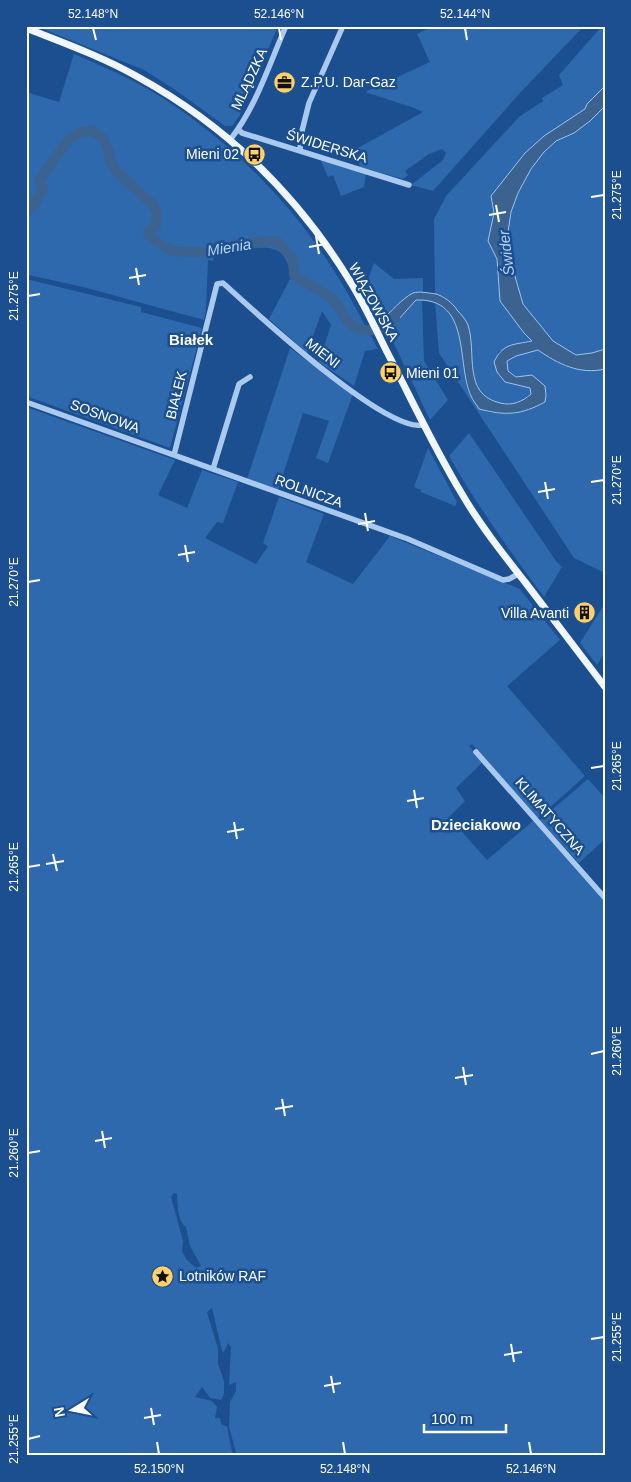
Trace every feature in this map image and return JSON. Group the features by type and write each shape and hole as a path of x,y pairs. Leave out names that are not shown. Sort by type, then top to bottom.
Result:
{"main road":[{"name":"WIĄZOWSKA","path":"26,28 85,51 136,76 181,102 230,140 269,176 303,214 349,279 423,425 464,497 518,574 605,687"}],"street":[{"name":"MLĄDZKA","path":"230,140 252,105 286,26"},
{"path":"300,151 309,103 343,26"},
{"name":"ŚWIDERSKA","path":"238,129 242,133 409,185"},
{"name":"MIENI","path":"217,284 223,283 310,360 366,400 394,418 413,426 423,425"},
{"name":"BIAŁEK","path":"174,455 217,284"},
{"path":"213,469 240,384 250,378"},
{"name":"SOSNOWA","path":"26,402 174,455"},
{"name":"ROLNICZA","path":"174,455 408,539 502,580 509,579 518,574"},
{"name":"KLIMATYCZNA","path":"476,752 605,898"}],"shaded area":[{"path":"36,26 278,26 240,115 232,126 225,126 144,70"},
{"path":"433,26 584,26 519,94 433,191 411,185 443,160 446,153 442,149 429,154 405,171 408,175 403,179 360,167 356,149 423,112 365,92 430,62 417,34"},
{"path":"602,26 605,26 605,86 585,109 544,136 525,153 491,196 494,213 488,241 497,259 500,301 532,341 498,352 505,382 530,388 531,393 516,403 499,403 489,399 477,385 472,366 470,335 467,324 441,296 435,294 434,219 446,196 519,117 543,101 542,98 563,85 559,75"},
{"path":"74,54 126,77 187,115 214,135 264,181 307,231 325,257 353,302 378,349 365,351 354,386 319,362 331,325 322,311 307,353 269,319 292,275 287,261 282,254 269,248 239,250 214,256 213,261 208,260 204,320 83,287 29,275 26,279 26,92 59,102"},
{"path":"605,106 605,349 576,355 553,341 523,304 512,266 507,239 511,212 518,193 531,169 544,152 556,141 574,133"},
{"path":"320,159 366,174 364,187 341,196 333,175 328,177"},
{"path":"374,263 394,279 423,278 423,292 411,295 405,299 381,320 364,290"},
{"path":"26,279 141,307 141,312 202,328 170,448 26,396"},
{"path":"416,300 422,300 424,361 448,400 430,420 388,331"},
{"path":"435,303 446,310 454,320 459,332 467,385 471,397 479,409 491,413 546,395 508,371 507,361 516,356 538,350 553,360 570,367 587,371 605,369 605,573 574,558 439,353"},
{"path":"290,348 353,394 328,463 316,458 329,421 303,413 278,490 247,479"},
{"path":"26,407 175,460 158,495 187,508 202,470 238,482 223,523 217,522 205,538 256,564 268,546 263,543 279,497 324,514 306,562 353,584 390,536 520,589 560,640 507,686 585,776 538,818 472,744 469,746 483,762 456,788 465,801 449,817 487,860 534,820 605,901 605,1456 237,1456 229,1427 230,1402 236,1391 236,1382 229,1385 231,1347 228,1343 224,1352 222,1351 212,1308 207,1312 218,1349 218,1364 224,1381 224,1394 221,1400 210,1398 202,1387 195,1397 212,1401 217,1407 215,1418 220,1418 221,1424 227,1427 233,1456 26,1456","holes":["174,1193 177,1194 179,1217 186,1227 190,1246 201,1266 196,1268 187,1260 182,1252 183,1241 171,1197"]},
{"path":"469,433 556,561 562,567 544,597 482,510 449,456"},
{"path":"428,448 457,502 455,506 421,492 421,490 414,487"},
{"path":"605,603 605,652 597,665 580,643"},
{"path":"588,779 605,798 605,839 579,863 540,820"}],"water":[{"name":"Świder","path":"605,86 605,106 574,133 556,141 544,152 531,169 518,193 511,212 507,239 512,266 523,304 553,341 576,355 605,349 605,369 587,371 570,367 553,360 538,350 516,356 507,361 508,371 516,377 532,375 545,386 545,402 528,410 513,413 497,413 479,409 472,398 467,383 459,335 454,321 446,310 434,302 416,300 388,331 381,320 413,293 418,292 442,296 453,305 468,325 473,371 480,391 488,398 504,404 517,403 531,394 530,388 505,382 497,372 494,362 505,348 514,344 532,341 500,301 497,259 488,241 494,213 491,196 525,153 544,136 585,109 587,104"}],"waterway":[{"name":"Mienia","path":"26,212 34,205 43,188 39,181 69,139 81,132 94,131 103,139 109,152 110,162 116,171 152,204 157,213 156,226 148,234 156,242 172,251 213,252 240,243 276,241 293,260 294,275 331,298 347,320 358,329 377,329 395,318"}],"place":[{"name":"Z.P.U. Dar-Gaz","path":"285,82"},
{"name":"Mieni 02","path":"255,154"},
{"name":"Mieni 01","path":"390,373"},
{"name":"Villa Avanti","path":"585,613"},
{"name":"Lotników RAF","path":"163,1276"}],"district":[{"name":"Białek","path":"191,339"},
{"name":"Dzieciakowo","path":"476,824"}]}
